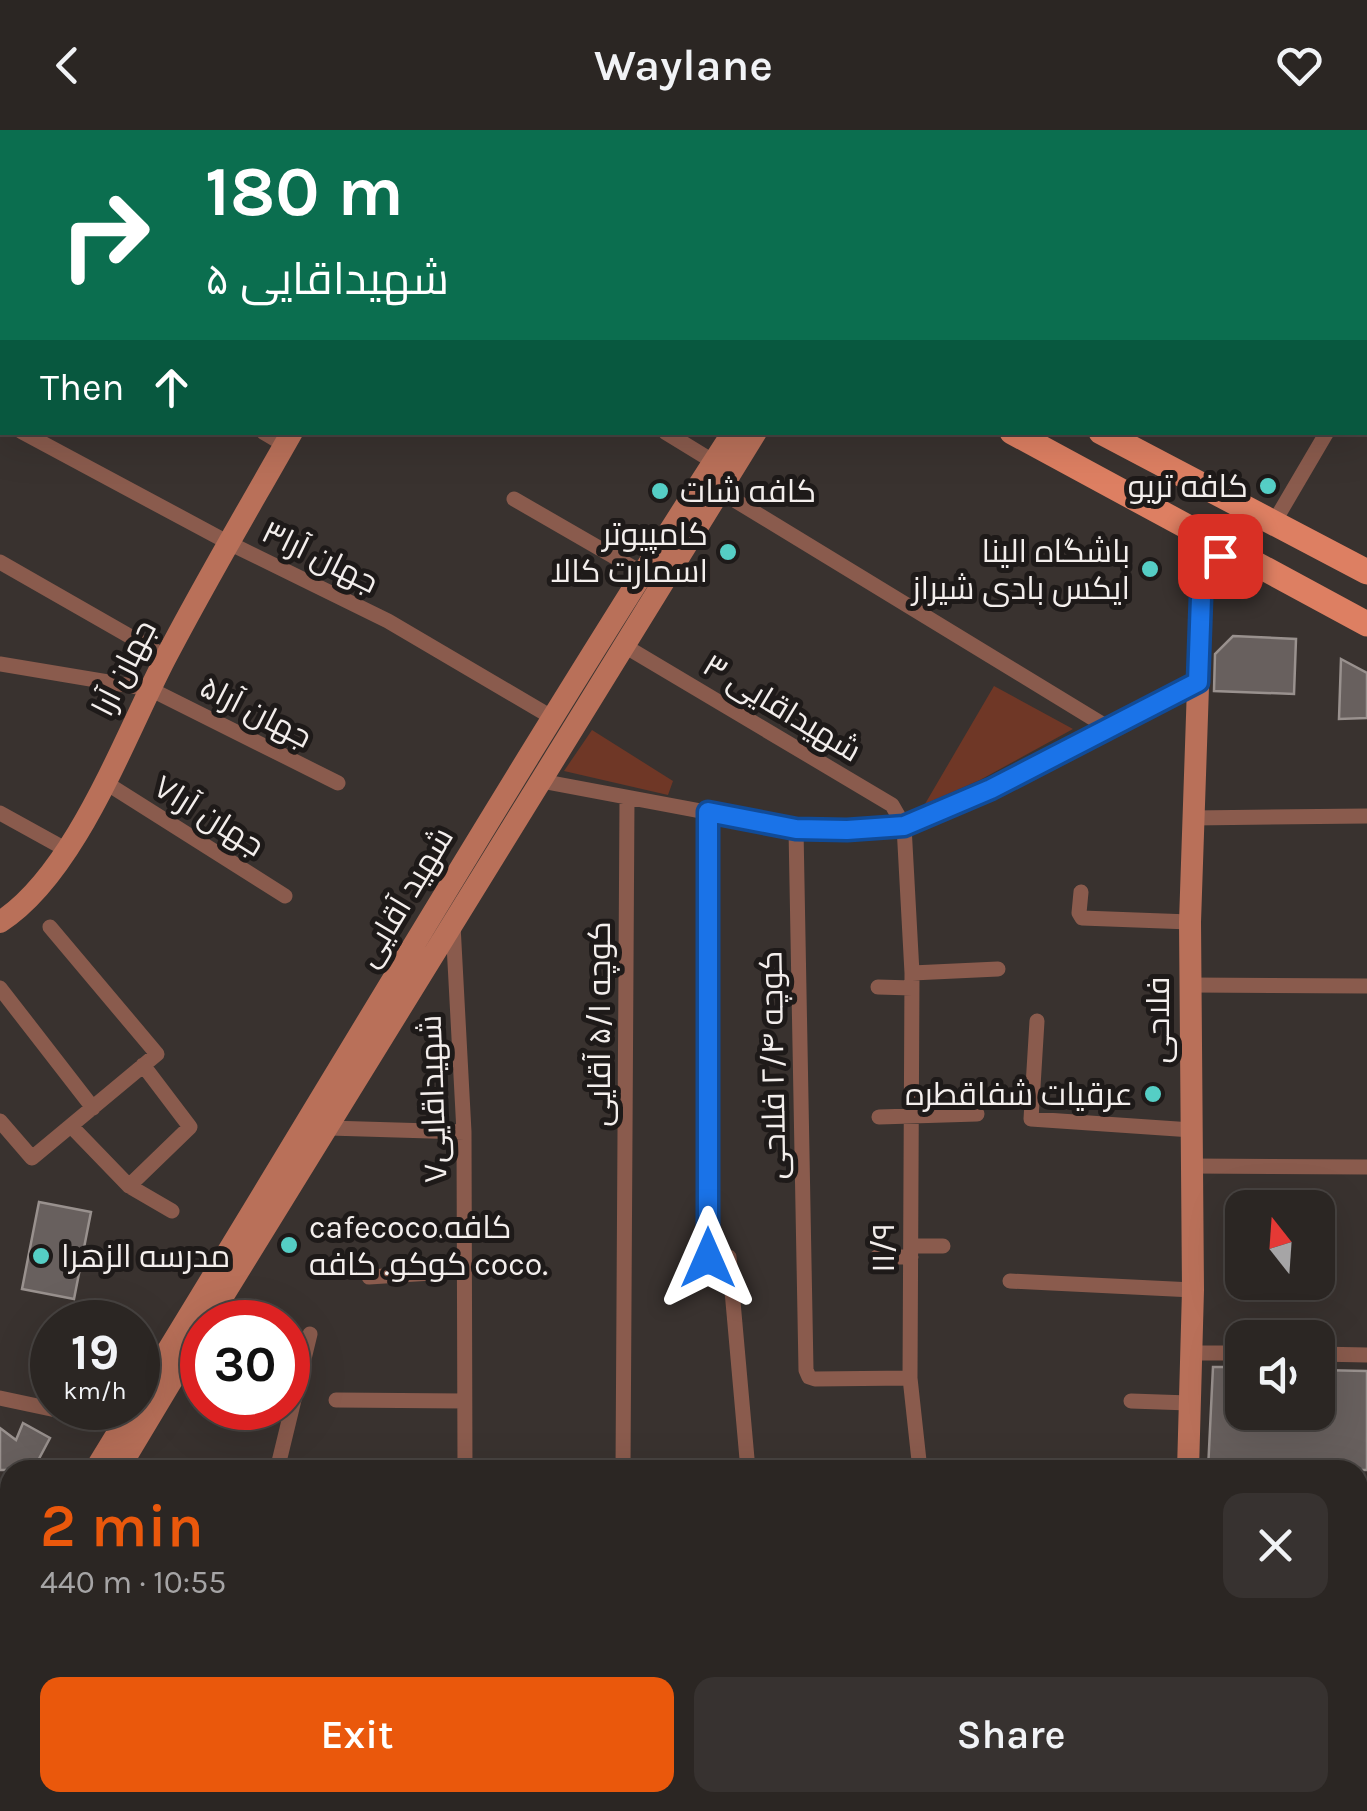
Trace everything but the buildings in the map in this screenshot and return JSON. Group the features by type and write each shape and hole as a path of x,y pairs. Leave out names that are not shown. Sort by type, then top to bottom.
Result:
{"main road":[{"name":"شهید آقایی","path":"160,1368 329,1128 454,925 721,475 732,435"},
{"name":"شهید آقایی","path":"217,1300 316,1112 450,882 644,574 754,435"},
{"path":"1018,435 1367,624"},
{"path":"1107,435 1367,572"},
{"name":"جهان آرا","path":"0,922 31,897 67,850 166,657 288,439"},
{"name":"فلاحی","path":"1188,1460 1194,1290 1190,922 1202,569 1201,546 1193,528"},
{"path":"1202,569 1220,556 1242,556"},
{"path":"124,1460 180,1367"},
{"path":"101,1460 119,1430"}],"street":[{"name":"جهان آرا۳","path":"28,435 228,543 388,620 553,718"},
{"path":"668,435 721,475 1106,726"},
{"path":"1273,524 1326,435"},
{"path":"514,499 644,574"},
{"path":"0,562 166,657"},
{"name":"۳ شهیداقایی","path":"623,646 892,805 904,826"},
{"name":"جهان آرا۵","path":"0,664 150,689 338,784"},
{"path":"541,781 796,829 904,826 984,792 1198,682"},
{"name":"جهان آرا۷","path":"104,781 285,896"},
{"name":"کوچه ۵/۱ آقایی","path":"623,1460 627,798"},
{"path":"708,812 708,1258"},
{"path":"0,813 67,850"},
{"path":"1193,818 1367,816"},
{"name":"۱۱/۹","path":"904,826 912,980 910,1378 919,1460"},
{"name":"کوچه ۲/۴ فلاحی","path":"796,829 806,1370 815,1379 910,1378"},
{"path":"1081,892 1082,918 1190,922"},
{"name":"شهیداقایی۷","path":"454,925 464,1132 465,1460"},
{"path":"0,1122 32,1158 157,1054 50,927"},
{"path":"878,987 998,969"},
{"path":"1191,985 1367,986"},
{"path":"0,988 93,1108"},
{"path":"1037,1021 1031,1119 1192,1130"},
{"path":"129,1186 190,1127 143,1065"},
{"path":"879,1117 977,1114"},
{"path":"71,1126 129,1186 172,1211"},
{"path":"329,1128 464,1132"},
{"path":"1192,1166 1367,1167"},
{"path":"876,1257 943,1246"},
{"path":"729,1258 747,1460"},
{"path":"369,1277 464,1271"},
{"path":"1010,1281 1194,1290"},
{"path":"1192,1352 1225,1353"},
{"path":"1335,1354 1367,1355"},
{"path":"0,1398 30,1402"},
{"path":"336,1400 464,1400"},
{"path":"1131,1401 1190,1403"},
{"path":"279,1460 287,1430"}],"shaded area":[{"path":"994,686 1073,729 980,780 925,804"},
{"path":"592,730 673,781 668,795 564,771"}],"place":[{"name":"کافه تریو","path":"1268,486"},
{"name":"کافه شات","path":"660,491"},
{"name":"کامپیوتر اسمارت کالا","path":"728,552"},
{"name":"باشگاه الینا ایکس بادی شیراز","path":"1150,569"},
{"name":"عرقیات شفاقطره","path":"1153,1094"},
{"name":"cafecoco.کافه کوکو. کافه coco.","path":"289,1245"},
{"name":"مدرسه الزهرا","path":"41,1256"}],"route":[{"path":"708,1258 708,812 796,829 904,826 1012,778 1106,726 1198,682 1202,569 1220,556"}]}
